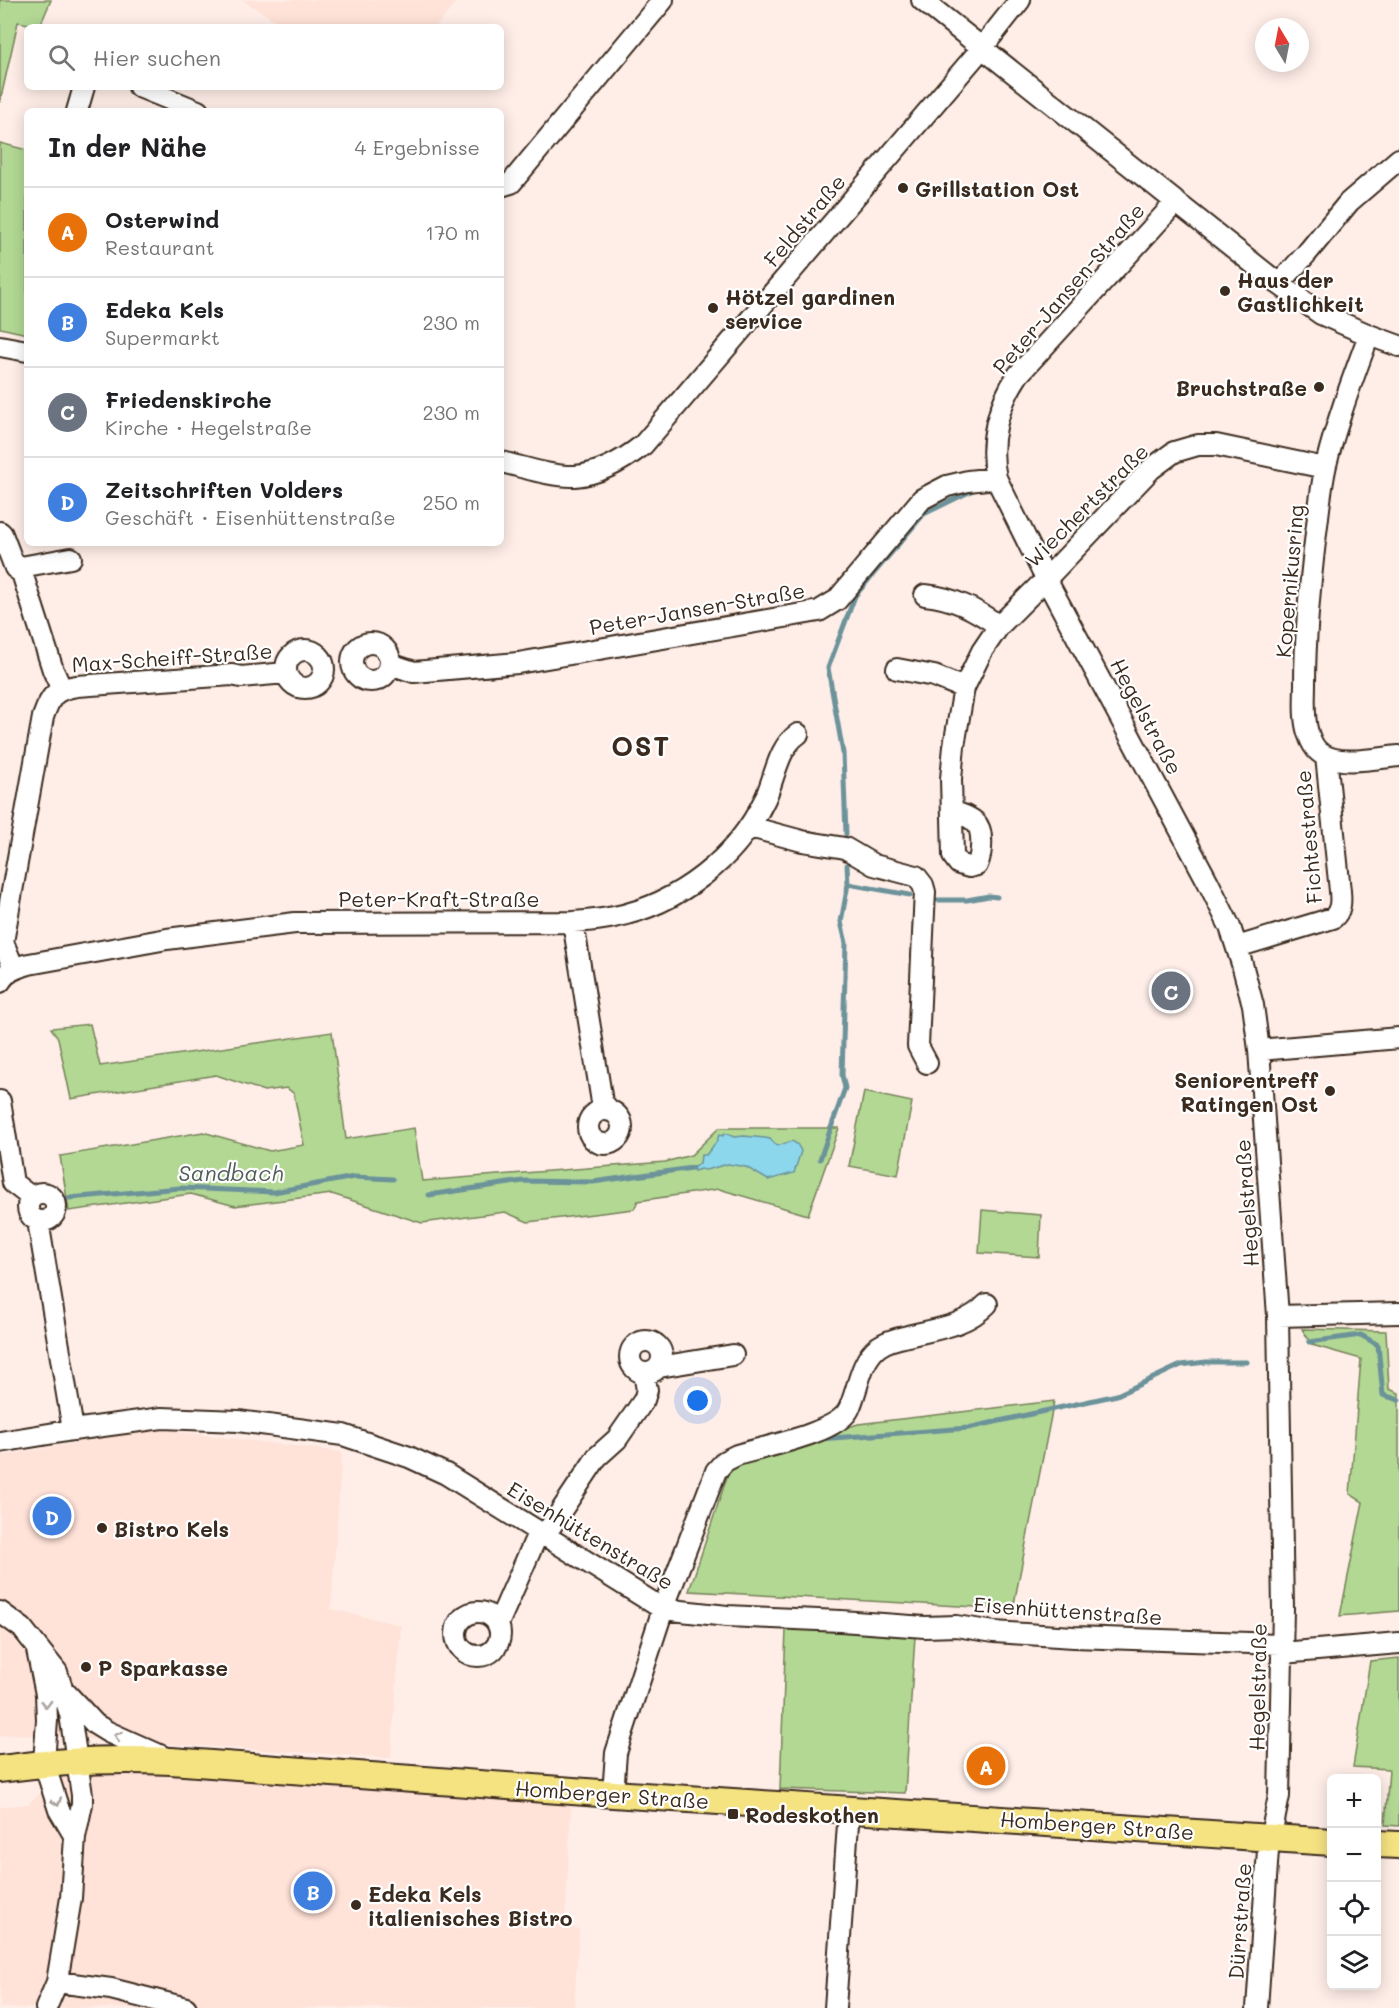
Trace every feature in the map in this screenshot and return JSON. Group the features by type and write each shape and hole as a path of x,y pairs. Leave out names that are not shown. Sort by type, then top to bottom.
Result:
{"main road":[{"name":"Homberger Straße","path":"0,1769 44,1763 123,1758 613,1794 1327,1842"},
{"path":"1381,1844 1399,1845"}],"street":[{"path":"504,185 511,183 663,0"},
{"path":"922,0 1278,284 1321,314 1399,346"},
{"name":"Feldstraße","path":"504,463 575,476 600,470 625,459 643,445 982,48 1020,0"},
{"path":"78,108 83,90"},
{"path":"146,90 191,108"},
{"path":"1278,284 1349,202 1399,159"},
{"name":"Peter-Jansen-Straße","path":"1046,579 996,478 993,443 1001,406 1018,375 1175,203"},
{"name":"Kopernikusring","path":"1326,756 1317,751 1308,733 1305,719 1305,639 1325,468 1344,402 1369,335"},
{"path":"0,346 24,350"},
{"name":"Wiechertstraße","path":"952,812 951,779 954,746 964,687 982,651 999,626 1151,469 1174,452 1198,445 1216,445 1325,468"},
{"name":"Peter-Jansen-Straße","path":"390,664 414,672 518,663 819,611 837,600 922,499 947,486 996,478"},
{"name":"Max-Scheiff-Straße","path":"0,532 15,568 22,573 53,670 62,690"},
{"path":"15,568 71,558"},
{"name":"Hegelstraße","path":"1046,579 1230,927 1253,1005 1259,1050 1278,1316 1282,1648 1279,1796 1270,1837"},
{"path":"925,595 958,601 999,626"},
{"path":"368,643 376,643 387,651 390,664 384,675 371,681 338,669 360,646 368,643"},
{"name":"Max-Scheiff-Straße","path":"302,650 310,650 338,669 305,688 293,684 286,673 288,660 294,653 302,650"},
{"path":"897,669 934,676 964,687"},
{"name":"Max-Scheiff-Straße","path":"7,976 3,942 43,717 50,698 62,690 77,686 286,673"},
{"name":"Peter-Kraft-Straße","path":"7,976 29,964 167,939 295,922 573,922 614,918 653,906 696,882 723,858 750,827 766,798 789,740 798,734"},
{"path":"1326,756 1335,760 1346,760 1399,756"},
{"name":"Fichtestraße","path":"1237,947 1333,918 1338,914 1341,903 1326,756"},
{"path":"750,827 802,841 845,848 874,865 916,876 923,885 925,892 918,1046 927,1063"},
{"path":"573,922 602,1102 610,1111"},
{"path":"1259,1050 1399,1038"},
{"path":"0,1101 13,1184 31,1197 43,1193 52,1196 57,1207 54,1216 47,1221 38,1221 73,1430"},
{"path":"613,1794 616,1753 663,1609 716,1471 725,1461 737,1455 831,1427 848,1412 866,1363 877,1347 896,1339 944,1329 977,1314 987,1304"},
{"path":"1278,1316 1399,1313"},
{"path":"498,1624 542,1533 597,1457 617,1439 644,1400 652,1370 733,1355"},
{"name":"Eisenhüttenstraße","path":"0,1442 162,1418 238,1421 333,1433 409,1457 446,1474 663,1609 727,1616 925,1627 956,1626 994,1632 1282,1648 1399,1643"},
{"path":"0,1612 22,1628 57,1672 70,1714 82,1804 75,1837 71,1898 57,1982 46,2008"},
{"path":"37,1647 46,1694 44,1763 59,1810 75,1837"},
{"path":"64,1690 95,1724 171,1761"},
{"path":"835,2008 849,1810"},
{"name":"Dürrstraße","path":"1257,2008 1270,1837"},
{"path":"57,1982 61,2008"},
{"path":"57,1982 111,1989 186,2008"}],"shaded area":[{"path":"242,0 458,0 438,24 281,24"},
{"path":"156,1429 342,1452 331,1609 401,1625 391,1758 12,1734 0,1736 0,1456"},
{"path":"77,1761 572,1791 565,1927 579,1929 574,2008 0,2008 0,1807 28,1804"}],"green space":[{"path":"0,0 51,0 41,24 18,22 0,102"},
{"path":"0,143 24,149 24,333 0,328"},
{"path":"90,1024 100,1066 332,1032 346,1139 414,1128 422,1181 665,1162 691,1155 719,1128 839,1128 808,1215 719,1189 638,1201 634,1209 528,1222 505,1212 422,1223 332,1194 235,1206 191,1194 69,1211 60,1156 203,1132 270,1151 304,1145 294,1094 287,1088 264,1091 216,1075 71,1099 58,1038 51,1028"},
{"path":"864,1092 912,1102 898,1175 849,1166"},
{"path":"982,1210 1041,1215 1039,1257 979,1253"},
{"path":"1302,1329 1386,1331 1389,1389 1399,1393 1399,1611 1340,1616 1363,1502 1350,1494 1361,1359 1312,1345"},
{"path":"1054,1401 1013,1609 689,1591 731,1465 858,1424"},
{"path":"786,1629 915,1636 905,1793 780,1789"},
{"path":"1399,1658 1399,1826 1385,1825 1389,1769 1353,1767 1370,1661"}],"water":[{"path":"725,1133 734,1137 770,1139 777,1146 792,1141 801,1151 794,1173 768,1180 746,1167 728,1164 694,1171 692,1168 700,1163 701,1155 706,1155 719,1135 723,1136"}],"waterway":[{"path":"846,834 843,753 828,668 855,596 924,514 975,489"},
{"path":"847,865 848,884"},
{"path":"820,1159 845,1088 842,1075 846,943 841,922 848,884 910,895"},
{"path":"938,900 997,897"},
{"name":"Sandbach","path":"429,1195 523,1181 593,1182 692,1168"},
{"name":"Sandbach","path":"69,1198 180,1188 274,1192 354,1177 393,1179"},
{"path":"1309,1342 1361,1335 1378,1345 1383,1395 1399,1400"},
{"path":"819,1439 968,1428 1117,1395 1181,1365 1206,1362 1247,1362"}],"place":[{"name":"Grillstation Ost","path":"903,188"},
{"name":"Haus der Gastlichkeit","path":"1225,291"},
{"name":"Hötzel gardinen service","path":"713,308"},
{"name":"Bruchstraße","path":"1319,387"},
{"name":"Friedenskirche","path":"1171,991"},
{"name":"Seniorentreff Ratingen Ost","path":"1330,1091"},
{"name":"Zeitschriften Volders","path":"52,1516"},
{"name":"Bistro Kels","path":"102,1528"},
{"name":"P Sparkasse","path":"86,1667"},
{"name":"Osterwind","path":"986,1766"},
{"name":"Rodeskothen","path":"733,1814"},
{"name":"Edeka Kels","path":"313,1891"},
{"name":"Edeka Kels italienisches Bistro","path":"356,1905"}],"district":[{"name":"OST","path":"641,745"}]}
